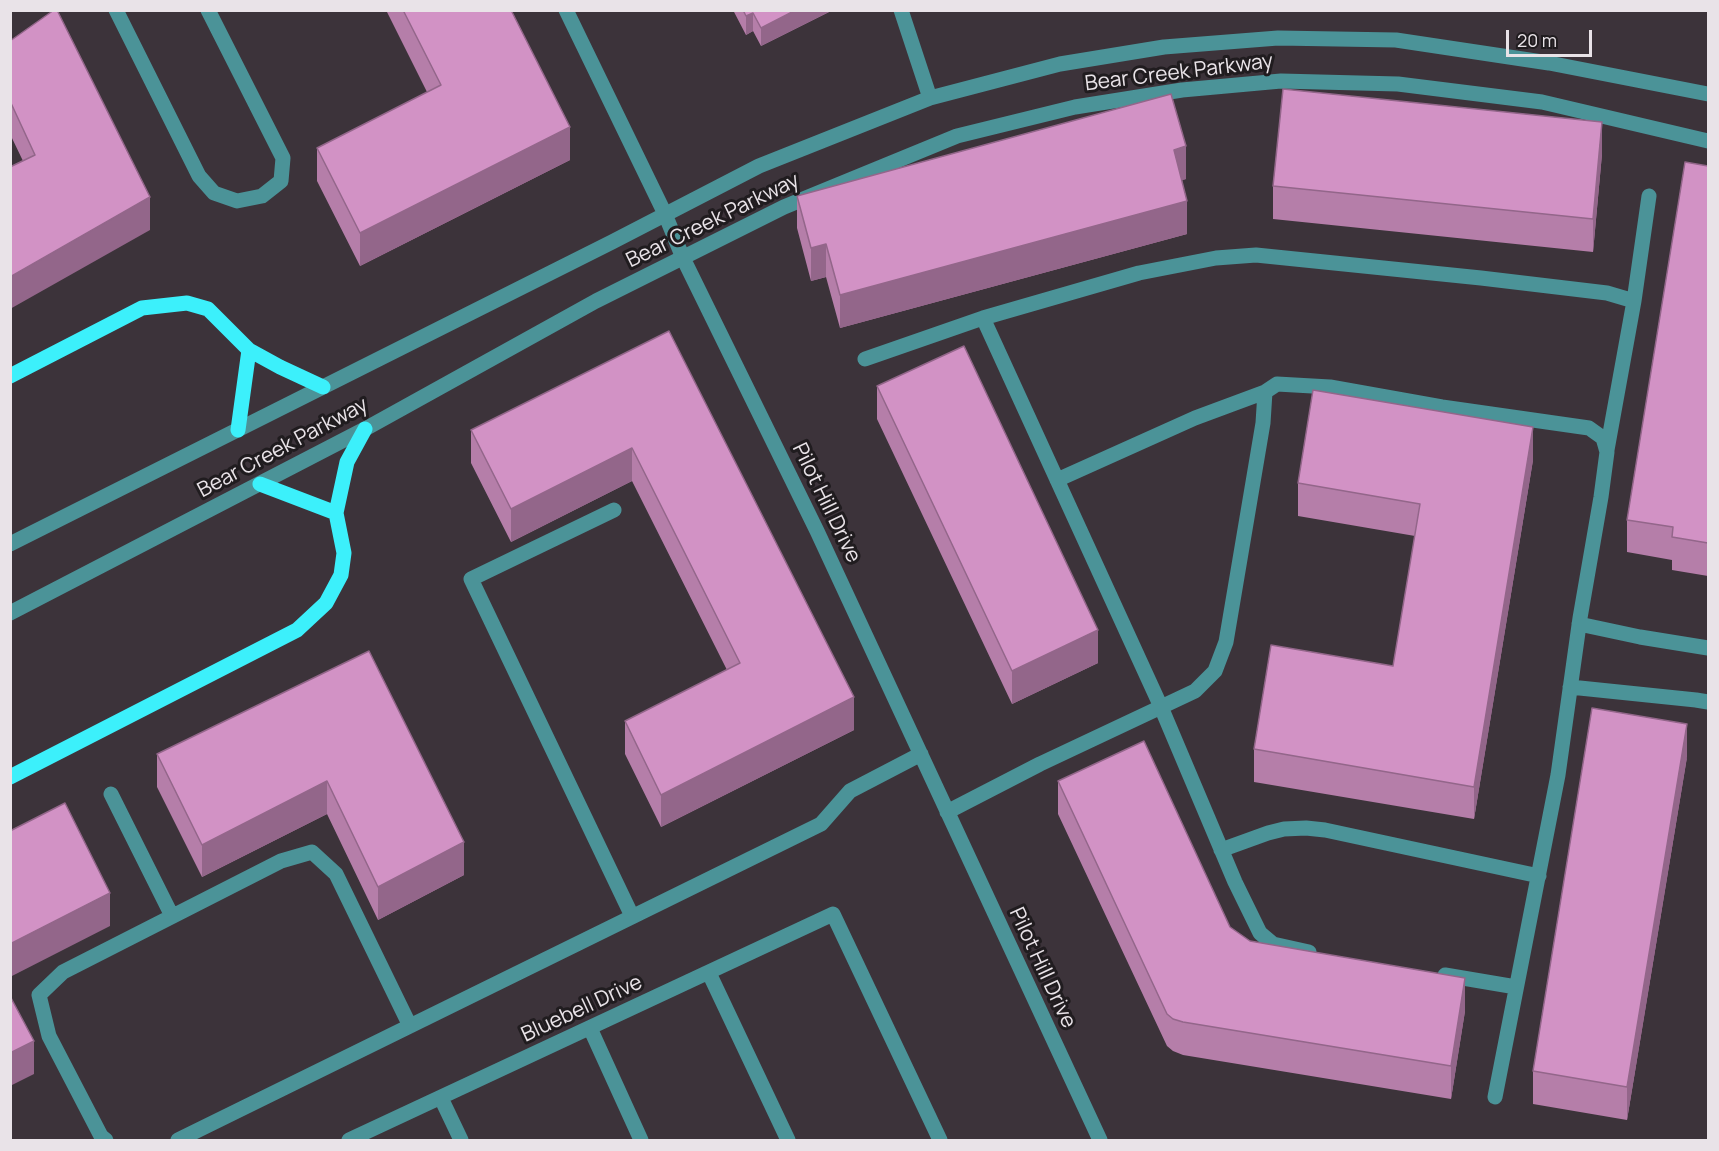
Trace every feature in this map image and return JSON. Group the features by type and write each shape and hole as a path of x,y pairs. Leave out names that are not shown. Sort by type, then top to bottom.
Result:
{"main road":[{"path":"10,376 142,308 187,303 208,309 249,350 323,387"},
{"path":"238,430 249,350"},
{"path":"10,777 297,630 326,603 340,575 344,553 336,513 347,462 365,429"},
{"path":"260,484 336,513"}],"street":[{"path":"116,10 199,176 214,193 237,201 262,196 281,182 283,158 208,10"},
{"name":"Pilot Hill Drive","path":"566,10 665,214 683,258 817,531 1100,1140"},
{"path":"901,10 930,98"},
{"name":"Bear Creek Parkway","path":"10,544 759,166 930,98 1060,64 1164,47 1278,38 1396,40 1549,63 1708,94"},
{"name":"Bear Creek Parkway","path":"10,613 365,429 596,302 784,207 957,136 1075,107 1182,90 1281,81 1398,84 1542,102 1708,141"},
{"path":"1495,1097 1558,775 1579,621 1634,301 1649,196"},
{"path":"865,359 983,318 1139,273 1216,258 1256,255 1492,279 1607,293 1634,301"},
{"path":"983,318 1161,707 1235,882 1260,933 1273,944 1321,954"},
{"path":"1057,480 1195,417 1265,392 1277,384 1330,387 1442,407 1589,428 1603,438 1607,452"},
{"path":"947,812 1040,764 1195,691 1215,671 1226,642 1263,423 1265,392"},
{"path":"614,510 471,579 632,916"},
{"path":"1579,621 1640,637 1708,648"},
{"path":"1570,687 1708,702"},
{"path":"178,1140 821,824 850,791 921,754"},
{"path":"111,794 172,916"},
{"path":"1221,850 1268,833 1284,829 1306,828 1325,830 1539,876"},
{"path":"106,1140 101,1136 49,1036 39,995 63,972 281,861 312,852 336,874 410,1026"},
{"name":"Bluebell Drive","path":"349,1140 833,914 940,1140"},
{"path":"710,973 788,1140"},
{"path":"1436,973 1516,987"},
{"path":"590,1028 641,1140"},
{"path":"441,1098 461,1140"}],"building":[{"path":"57,10 150,197 10,277 10,167 35,155 10,101 10,41"},
{"path":"403,10 511,10 570,127 360,233 317,148 441,85"},
{"path":"743,10 796,10 761,28 753,13 746,16"},
{"path":"1283,89 1602,122 1593,219 1273,186"},
{"path":"1171,94 1186,146 1174,150 1187,201 840,295 826,244 811,248 797,196"},
{"path":"1685,162 1708,166 1708,543 1672,537 1673,527 1627,520"},
{"path":"669,331 854,697 661,795 625,721 740,663 632,448 511,509 471,430"},
{"path":"964,346 1098,630 1012,671 877,386"},
{"path":"1313,390 1533,427 1474,787 1254,749 1271,645 1393,666 1420,504 1298,483"},
{"path":"369,651 464,842 378,887 327,781 202,845 157,754"},
{"path":"1592,708 1687,724 1627,1087 1533,1071"},
{"path":"1144,741 1230,927 1250,941 1465,978 1451,1066 1183,1022 1167,1014 1058,781"},
{"path":"65,803 110,893 10,944 10,831"},
{"path":"10,996 34,1041 10,1053"}]}
